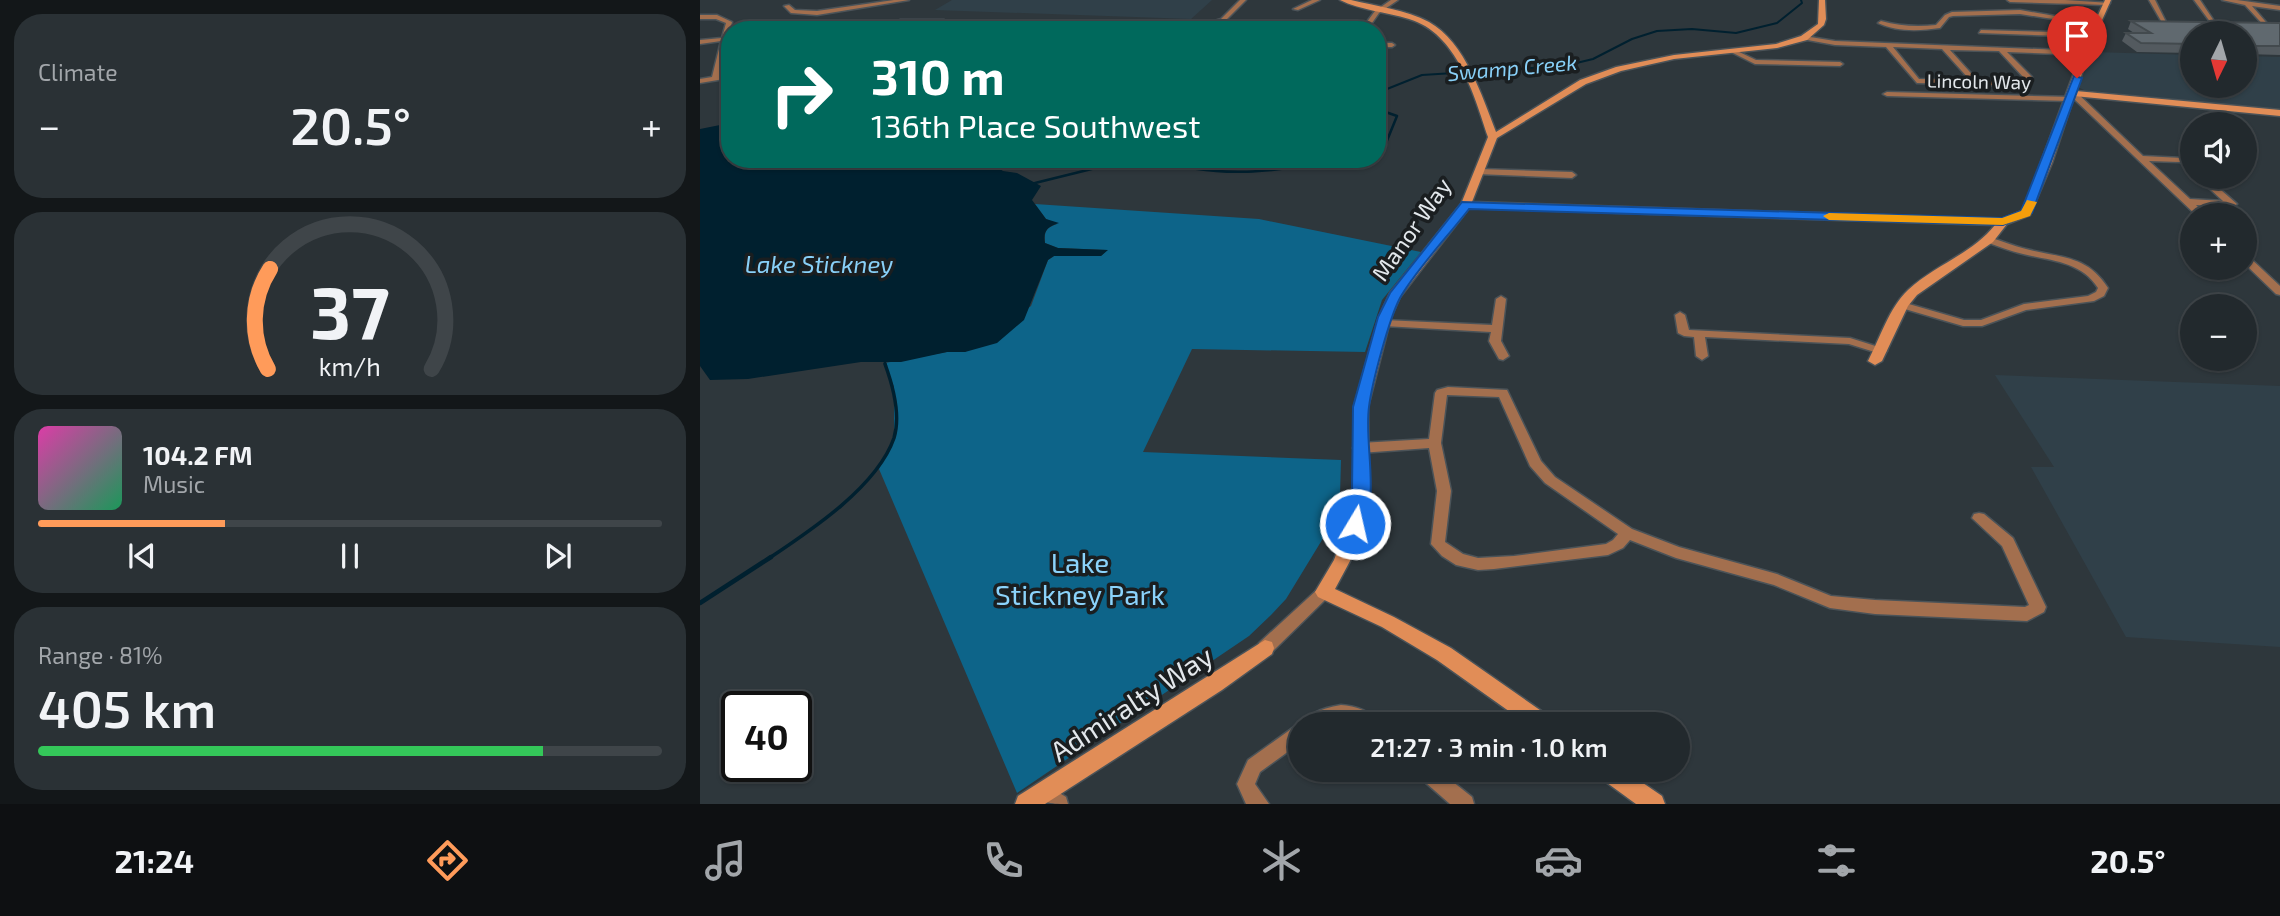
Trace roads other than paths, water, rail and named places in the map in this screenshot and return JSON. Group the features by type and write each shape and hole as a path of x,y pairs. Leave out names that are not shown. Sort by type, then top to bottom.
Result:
{"street":[{"path":"787,6 793,12 817,13 906,0"},
{"path":"1218,21 1243,0"},
{"path":"1296,9 1317,0"},
{"path":"1343,0 1382,9 1429,25 1441,35 1467,69 1493,137 1583,82 1602,75 1641,63 1777,46 1804,38 1821,25 1822,0"},
{"path":"1370,21 1395,0"},
{"path":"1466,205 2003,222 2026,213 2071,96 2091,35 2108,2 2010,0"},
{"path":"2152,0 2166,24"},
{"path":"2197,0 2212,21"},
{"path":"2225,0 2280,8"},
{"path":"2248,5 2268,27"},
{"path":"1881,23 1892,27 1929,28 1938,27 1952,14 1990,15 2008,12 2098,24"},
{"path":"700,17 717,17 727,21"},
{"path":"1981,32 2091,35"},
{"path":"2001,32 2018,49"},
{"path":"1804,38 1822,42 1889,46 2086,53"},
{"path":"700,42 721,40"},
{"path":"1386,45 1392,45"},
{"path":"1889,46 1917,81 2023,84 2030,81 2000,49"},
{"path":"1944,47 1976,83"},
{"path":"2032,50 2042,59"},
{"path":"1733,51 1755,62 1840,64"},
{"path":"715,78 721,57"},
{"path":"700,80 721,77"},
{"name":"Lincoln Way","path":"1887,94 2071,96 2280,113"},
{"path":"2071,96 2142,158 2187,202 2232,204 2215,189"},
{"name":"Manor Way","path":"1324,592 1342,561 1355,524 1361,491 1361,407 1394,296 1466,205 1493,137"},
{"path":"2142,158 2180,160"},
{"path":"1480,172 1572,176"},
{"path":"1680,315 1684,333 1850,341 1878,356 1902,306 1913,292 1989,240 2003,222"},
{"path":"1902,306 1963,323 1982,323 2024,307 2090,299 2100,294 2103,288 2098,279 2074,262 2025,252 1989,240"},
{"path":"2257,270 2280,292"},
{"path":"1501,299 1495,341 1503,356"},
{"path":"1384,323 1497,329"},
{"path":"1699,334 1702,356"},
{"path":"1627,533 1618,544 1608,549 1491,563 1468,563 1451,555 1438,544 1444,491 1435,443 1441,393 1503,393 1535,463 1550,480 1627,533 1676,551 1777,580 1830,602 1875,607 2027,614 2038,607 2008,542 1979,518"},
{"path":"1360,448 1435,443"},
{"path":"1265,648 1324,592 1388,622 1444,654 1526,712"},
{"name":"Admiralty Way","path":"1026,804 1051,798 1265,648"},
{"path":"1261,804 1253,799 1246,784 1254,766 1288,742"},
{"path":"1438,782 1465,804"},
{"path":"1623,782 1654,804"}],"water":[{"name":"Lake Stickney","path":"721,125 721,168 998,168 1017,173 1041,186 1032,200 1046,219 1059,223 1047,230 1045,243 1058,248 1108,250 1101,256 1054,256 1048,260 1024,320 997,343 965,352 947,352 901,362 861,362 748,379 710,380 700,366 700,129"}],"waterway":[{"name":"Swamp Creek","path":"1386,89 1422,75 1564,66 1593,59 1632,39 1657,31 1692,29 1736,33 1777,23 1802,3 1801,0"},
{"name":"Swamp Creek","path":"1386,112 1397,116 1386,143"},
{"name":"Swamp Creek","path":"1035,183 1096,168"},
{"name":"Swamp Creek","path":"1194,168 1230,172 1286,168"},
{"path":"769,558 840,506 873,474 885,456 894,438 897,420 893,391 885,364"},
{"path":"700,603 769,558"}],"park label":[{"name":"Lake Stickney Park","path":"1080,578"}]}
